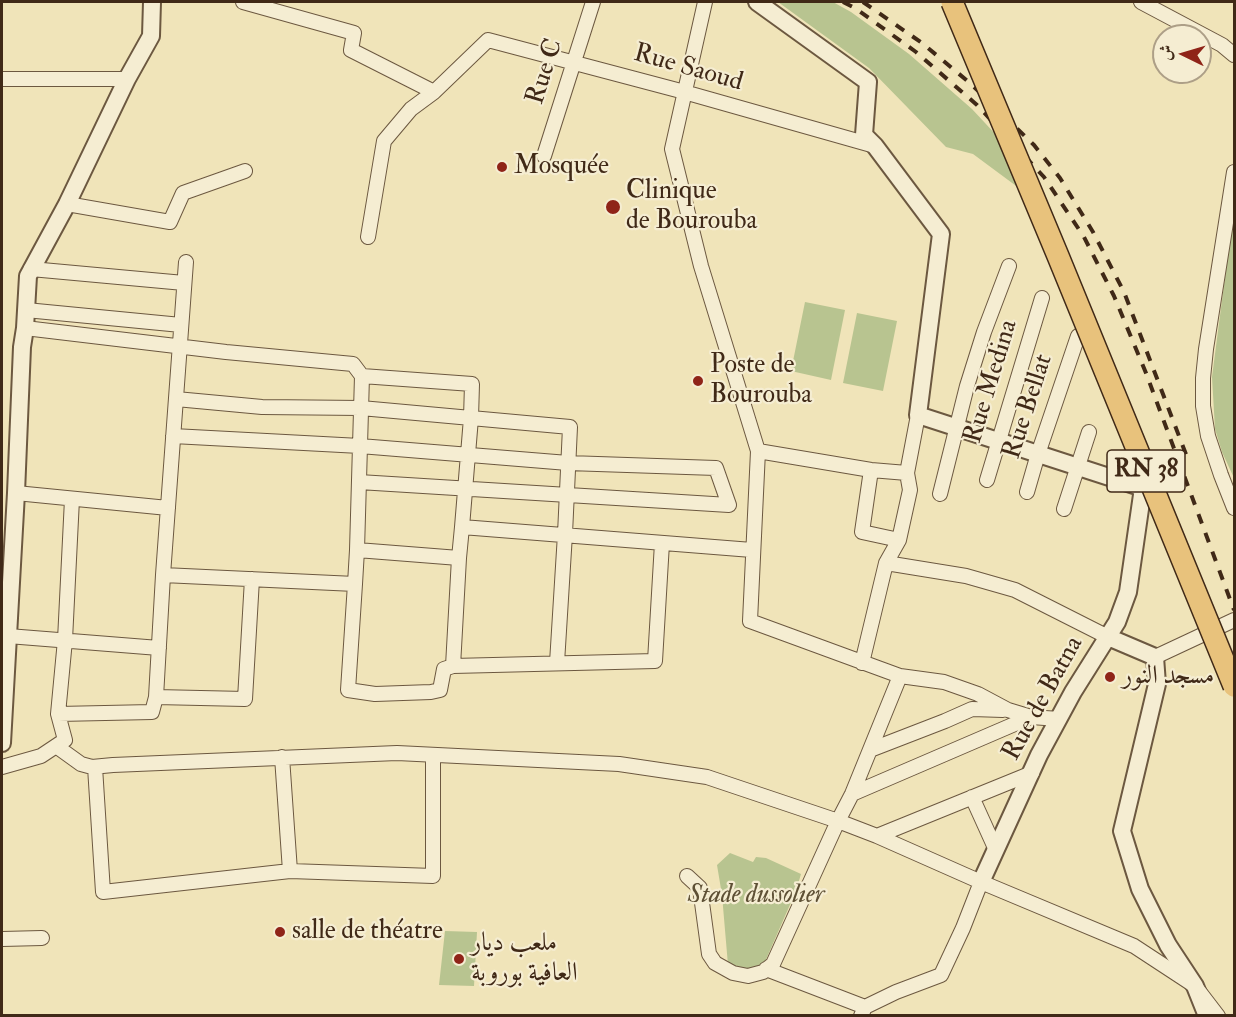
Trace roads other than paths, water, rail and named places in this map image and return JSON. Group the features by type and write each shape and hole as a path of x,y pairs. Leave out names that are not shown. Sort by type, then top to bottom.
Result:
{"main road":[{"name":"RN 38","path":"952,2 1234,686"}],"street":[{"path":"2,743 8,636 8,517 16,493 22,347 28,276 67,204 127,79 151,36 152,2"},
{"path":"243,2 354,33 351,50 434,92 411,110 384,141 368,237"},
{"name":"Rue C","path":"544,156 593,2"},
{"path":"705,2 672,149 701,266 758,451 750,621 900,676 944,682 978,694 1008,710 1031,717 1059,719"},
{"path":"757,2 868,82 864,135 875,146 941,234 918,415 907,473 910,490 899,540 886,563 862,663"},
{"path":"1141,2 1222,45 1234,55"},
{"name":"Rue Saoud","path":"434,92 488,40 875,146"},
{"path":"2,79 127,79"},
{"path":"67,204 170,222 183,193 245,171"},
{"path":"1234,172 1203,378 1203,406 1208,436 1234,508"},
{"path":"57,714 152,712 156,697 186,262"},
{"path":"940,494 967,387 984,332 1009,266"},
{"path":"31,269 184,283"},
{"name":"Rue Medina","path":"987,480 1042,298"},
{"path":"26,310 181,325"},
{"path":"25,328 353,364 362,376 357,550 348,690 375,694 440,690 444,669 453,666 655,661 662,543"},
{"name":"Rue Bellat","path":"1027,492 1078,336"},
{"path":"362,376 472,384 453,666"},
{"path":"176,399 262,407 361,408 570,427 557,663"},
{"path":"918,415 1077,466"},
{"path":"1064,509 1089,432"},
{"path":"173,436 360,446 568,463 716,468 729,505 359,482"},
{"path":"758,451 871,471 907,473"},
{"name":"Rue de Batna","path":"863,1011 896,992 941,975 1039,755 1073,692 1117,622 1128,592 1143,488 1077,466"},
{"path":"871,471 862,532 899,540"},
{"path":"16,493 168,508"},
{"path":"2,767 41,756 65,740 57,714 65,640 72,499"},
{"path":"462,527 752,550"},
{"path":"357,550 459,558"},
{"path":"886,563 966,576 1015,591 1108,637 1155,657 1234,620"},
{"path":"163,575 355,584"},
{"path":"156,697 245,699 252,579"},
{"path":"8,636 159,648"},
{"path":"1155,657 1156,684 1122,831 1140,889 1168,945 1218,1016"},
{"path":"687,876 700,888 709,954 715,963 733,973 748,976 764,972 773,964 852,794 900,676"},
{"path":"870,750 972,709 1008,710"},
{"path":"852,794 1031,717"},
{"path":"57,746 81,764 95,767 397,753 619,764 707,777 877,836 1134,946 1196,986 1207,1016"},
{"path":"95,767 103,892 290,871 432,876 433,755"},
{"path":"282,757 290,871"},
{"path":"877,836 1032,773"},
{"path":"972,797 996,850"},
{"path":"2,939 42,938"},
{"path":"766,969 863,1011"}],"railway":[{"path":"843,2 855,8 916,52 977,105 1044,177 1084,237 1114,296 1146,373 1234,610"},
{"path":"863,2 922,43 971,84 1034,145 1060,178 1093,232 1124,292 1187,457"}],"place":[{"name":"Mosquée","path":"502,167"},
{"name":"Clinique de Bourouba","path":"613,207"},
{"name":"Poste de Bourouba","path":"698,381"},
{"name":"مسجد النور","path":"1110,677"},
{"name":"salle de théatre","path":"280,932"},
{"name":"ملعب ديار العافية بوروبة","path":"459,959"}],"park label":[{"name":"Stade dussolier","path":"756,896"}]}
